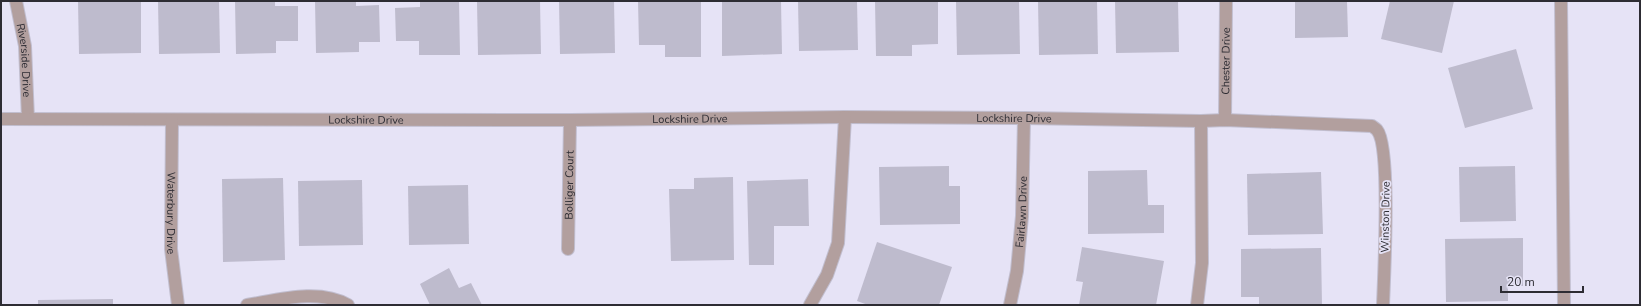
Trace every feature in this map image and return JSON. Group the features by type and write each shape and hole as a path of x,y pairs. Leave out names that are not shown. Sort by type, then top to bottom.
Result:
{"street":[{"name":"Riverside Drive","path":"16,1 25,46 28,120"},
{"name":"Chester Drive","path":"1225,120 1226,1"},
{"path":"1561,1 1564,305"},
{"path":"810,305 827,275 838,243 845,118"},
{"name":"Lockshire Drive","path":"1,119 570,120 1024,118 1201,121 1225,120 1362,125 1372,126 1377,130"},
{"name":"Fairlawn Drive","path":"1010,305 1017,271 1022,216 1024,118"},
{"name":"Waterbury Drive","path":"172,120 171,249 178,305"},
{"name":"Bolliger Court","path":"568,249 570,120"},
{"path":"1197,305 1202,263 1201,121"},
{"name":"Winston Drive","path":"1377,130 1381,142 1385,168 1383,305"},
{"path":"247,305 310,296 321,296 340,300 348,305"}],"building":[{"path":"78,1 141,1 141,53 79,54"},
{"path":"158,1 219,1 220,53 159,54"},
{"path":"235,1 275,1 275,6 298,6 298,41 276,41 276,53 236,54"},
{"path":"315,1 356,1 356,6 379,5 380,42 359,42 359,52 316,53"},
{"path":"420,1 459,1 460,55 419,55 419,41 396,41 395,8 420,7"},
{"path":"477,1 540,1 541,54 478,55"},
{"path":"559,1 614,1 615,53 560,54"},
{"path":"638,1 701,1 701,57 665,57 665,45 639,45"},
{"path":"722,1 781,1 782,54 722,56"},
{"path":"798,1 857,1 858,50 799,51"},
{"path":"875,1 938,1 938,44 912,45 912,56 876,56"},
{"path":"956,1 1019,1 1020,54 957,55"},
{"path":"1038,1 1097,1 1098,54 1039,55"},
{"path":"1115,1 1178,1 1179,52 1116,53"},
{"path":"1295,1 1347,1 1348,37 1295,38"},
{"path":"1390,1 1454,1 1442,53 1381,39"},
{"path":"1516,49 1533,109 1465,128 1448,68"},
{"path":"949,166 949,186 960,186 960,224 880,225 879,167"},
{"path":"1515,166 1516,221 1460,222 1459,167"},
{"path":"1147,170 1148,205 1164,205 1164,233 1088,234 1088,171"},
{"path":"1321,172 1323,234 1248,235 1247,174"},
{"path":"733,177 734,260 671,261 669,189 694,189 694,178"},
{"path":"283,178 285,260 223,262 222,179"},
{"path":"808,179 809,226 774,226 774,265 749,265 747,181"},
{"path":"362,180 363,245 299,246 298,181"},
{"path":"468,185 469,244 409,245 408,186"},
{"path":"1523,238 1523,286 1508,286 1508,301 1446,302 1445,239"},
{"path":"877,242 952,267 939,305 868,305 857,301"},
{"path":"1082,247 1164,261 1156,305 1079,305 1083,282 1076,281"},
{"path":"1321,248 1322,305 1259,305 1259,297 1241,297 1241,249"},
{"path":"449,268 459,288 471,283 482,305 430,305 420,284"},
{"path":"113,299 113,305 38,305 38,300"}]}
